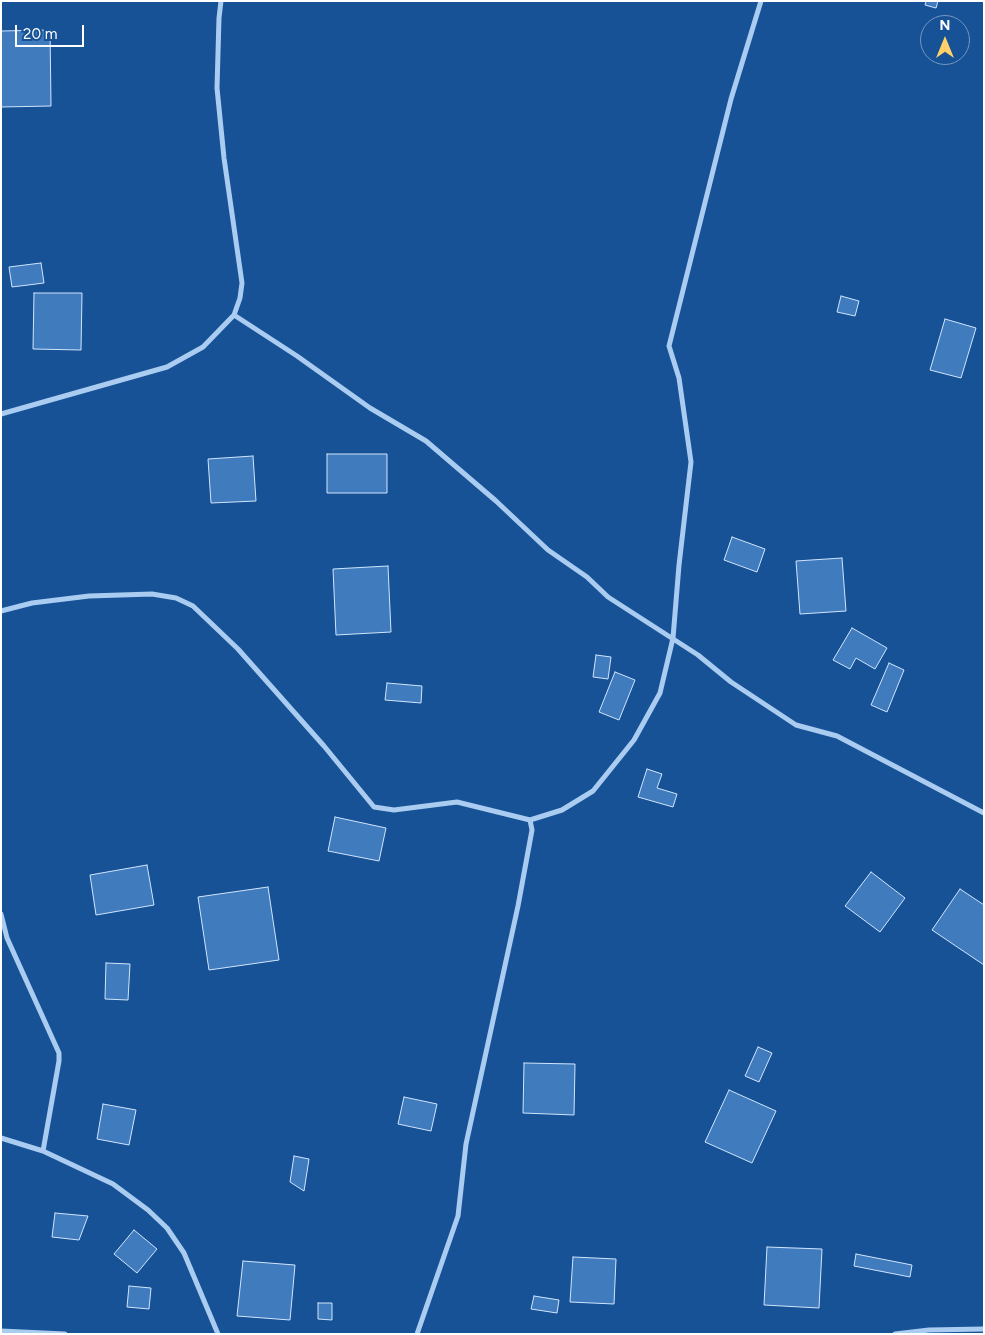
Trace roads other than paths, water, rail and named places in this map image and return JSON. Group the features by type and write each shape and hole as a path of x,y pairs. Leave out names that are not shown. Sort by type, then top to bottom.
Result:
{"street":[{"path":"1,414 167,367 203,348 234,315 240,298 242,284 224,158 217,88 221,1"},
{"path":"1,611 32,603 89,596 152,594 176,598 193,606 238,649 324,746 374,807 394,810 458,802 530,820 562,810 593,791 634,740 660,693 673,638 678,565 691,462 679,378 668,346 730,99 761,1"},
{"path":"234,315 297,356 322,376 370,408 426,441 496,501 548,550 587,577 608,596 698,655 731,682 796,725 837,736 984,814"},
{"path":"418,1334 458,1216 466,1144 518,906 532,830 530,820"},
{"path":"1,914 7,938 59,1053 43,1151"},
{"path":"1,1138 43,1151 113,1184 148,1210 167,1228 184,1252 218,1334"},
{"path":"895,1334 929,1330 984,1329"},
{"path":"1,1331 65,1334"}]}
